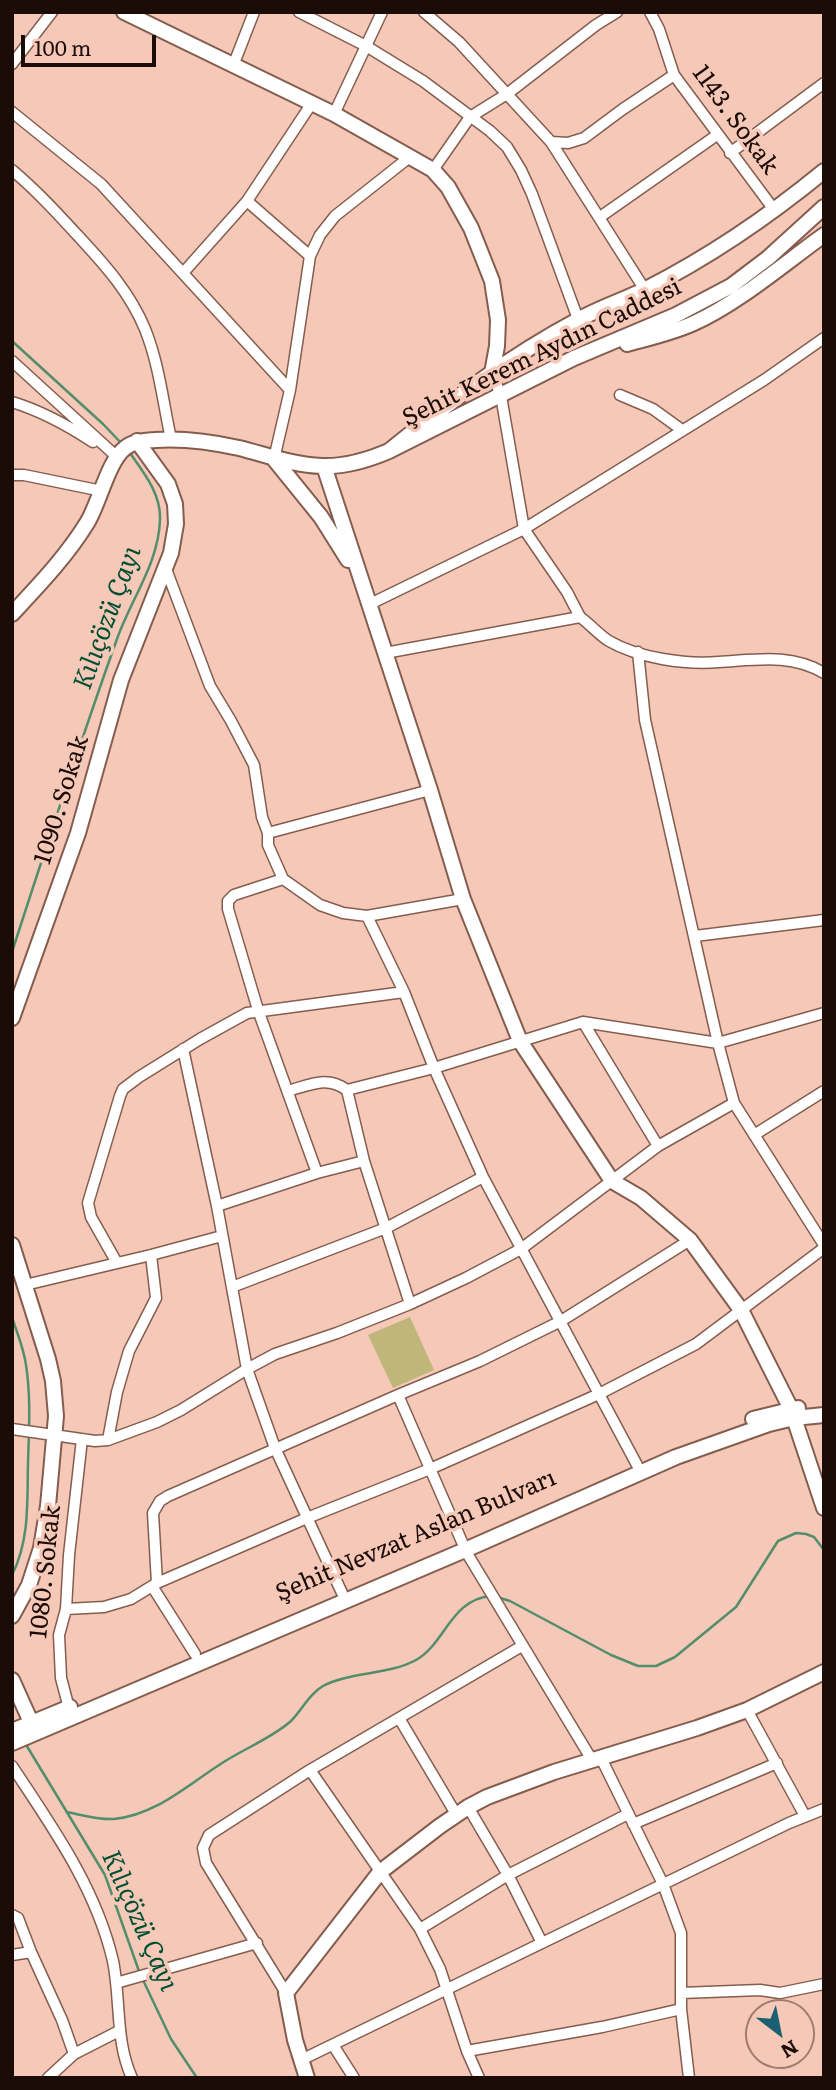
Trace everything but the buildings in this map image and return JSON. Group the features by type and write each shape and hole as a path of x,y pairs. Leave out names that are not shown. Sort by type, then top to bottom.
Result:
{"street":[{"path":"12,64 52,12"},
{"path":"124,12 334,114 433,170 448,187 471,228 492,281 498,320 492,373 500,396 524,529 567,592 580,617 609,641 663,659 690,662 791,659 824,673"},
{"path":"233,66 254,12"},
{"path":"299,12 366,46 423,81 507,147 521,170 578,319"},
{"path":"334,114 382,12"},
{"path":"424,12 460,42 551,142 645,290"},
{"path":"433,170 470,117 506,94 617,12"},
{"name":"1143. Sokak","path":"650,12 659,29 674,75 775,211"},
{"path":"551,142 568,143 584,138 674,75"},
{"path":"730,153 824,83"},
{"path":"183,273 247,201 312,103"},
{"path":"12,112 101,184 290,390"},
{"path":"600,218 717,135"},
{"path":"274,459 290,390 310,256 320,235 335,216 411,156"},
{"path":"12,170 42,196 120,282 134,307 153,356 171,439"},
{"name":"Şehit Kerem Aydın Caddesi","path":"389,452 492,373 578,319 645,290 711,254 775,211 824,171"},
{"path":"247,201 310,256"},
{"name":"Şehit Kerem Aydın Caddesi","path":"389,452 588,353 676,315 731,286 768,258 824,207"},
{"path":"588,353 656,337 695,323 734,300 824,235"},
{"path":"370,604 524,529 764,380 824,338"},
{"path":"12,360 116,456"},
{"path":"620,395 653,409 682,430"},
{"path":"12,402 61,422 116,456"},
{"path":"12,614 70,548 88,520 116,456 137,441 171,439 240,449 302,465 324,467 365,461 389,452"},
{"name":"1090. Sokak","path":"12,1018 78,833 121,680 171,553 176,524 175,503 168,484 137,441"},
{"path":"274,459 321,517 360,579"},
{"path":"324,467 463,899 520,1041 612,1181 641,1198 690,1240 741,1310 793,1413 824,1508"},
{"path":"12,475 24,475 102,491"},
{"path":"166,569 210,686 254,765 268,845 283,879 320,905 343,913 367,916 463,899"},
{"path":"385,653 580,617"},
{"path":"66,1609 114,1605 131,1599 154,1585 307,1518 430,1469 599,1394 696,1345 824,1247 734,1103 645,720 638,652"},
{"path":"268,833 430,790"},
{"path":"283,879 234,895 228,901 228,909 258,1010 317,1174"},
{"path":"367,916 404,992 434,1068 483,1177 637,1465"},
{"path":"695,936 824,920"},
{"path":"117,1263 91,1217 88,1203 123,1088 236,1018 258,1010 404,992"},
{"path":"347,1090 434,1068 583,1022 718,1043 823,1014"},
{"path":"583,1022 658,1146"},
{"path":"183,1049 217,1206 247,1369 275,1448 342,1593"},
{"path":"288,1091 326,1081 338,1083 347,1090 364,1161 410,1304"},
{"path":"754,1135 824,1091"},
{"path":"12,1429 108,1440 148,1426 181,1410 275,1354 410,1304 521,1248 658,1146 734,1103"},
{"path":"217,1206 364,1161"},
{"path":"232,1287 386,1228 483,1177"},
{"path":"24,1285 222,1236"},
{"path":"195,1654 154,1585 153,1513 160,1501 275,1448 480,1360 561,1321 690,1240"},
{"path":"12,1245 53,1381 56,1416 41,1548 29,1585 12,1616"},
{"path":"108,1440 117,1392 129,1351 156,1298 151,1255"},
{"path":"398,1395 464,1546 522,1646 597,1759 663,1884 681,1933 681,2009 689,2078"},
{"name":"Şehit Nevzat Aslan Bulvarı","path":"70,1712 195,1654 464,1546 637,1465 739,1424 824,1406"},
{"name":"Şehit Nevzat Aslan Bulvarı","path":"33,1728 676,1457 793,1413 824,1415"},
{"name":"1080. Sokak","path":"70,1712 61,1678 59,1635 66,1609 82,1439"},
{"path":"307,2078 295,2040 286,1993 206,1863 203,1848 209,1835 310,1770 522,1646"},
{"path":"286,1993 380,1872 462,1811 509,1788 747,1710 824,1672"},
{"path":"12,1680 33,1728"},
{"path":"747,1710 805,1816"},
{"path":"399,1718 508,1875 541,1943"},
{"path":"12,1731 33,1728"},
{"path":"12,1743 33,1728"},
{"path":"633,1824 777,1763"},
{"path":"12,1766 66,1847 85,1881 109,1945 116,1983 119,2031 125,2061 132,2078"},
{"path":"310,1770 420,1929 440,1969 467,2051 479,2078"},
{"path":"302,2060 663,1884 824,1809"},
{"path":"420,1929 508,1875 628,1814"},
{"path":"12,1915 18,1918 74,2054"},
{"path":"116,1983 257,1943"},
{"path":"12,1955 32,1952"},
{"path":"681,1993 760,1990 780,1993 824,1983"},
{"path":"467,2051 602,2027 681,2009"},
{"path":"48,2078 74,2054 119,2031"},
{"path":"333,2045 354,2078"}],"shaded area":[{"path":"410,1317 434,1370 393,1388 368,1335"}],"waterway":[{"name":"Kılıçözü Çayı","path":"12,341 123,445"},
{"name":"Kılıçözü Çayı","path":"12,952 117,639 155,551 160,519 158,501 151,484 130,453"},
{"name":"Kılıçözü Çayı","path":"12,1317 25,1359 29,1389 25,1534 12,1575"},
{"path":"497,1597 510,1601 611,1655 638,1666 656,1666 675,1657 736,1607 778,1541 796,1533 806,1534 814,1537 824,1550"},
{"path":"67,1812 114,1819 130,1816 160,1804 284,1727 323,1686 333,1681 394,1668 416,1660 426,1653 466,1605 491,1596"},
{"name":"Kılıçözü Çayı","path":"25,1743 105,1875 140,1974"},
{"name":"Kılıçözü Çayı","path":"143,1980 171,2039 197,2078"}]}
